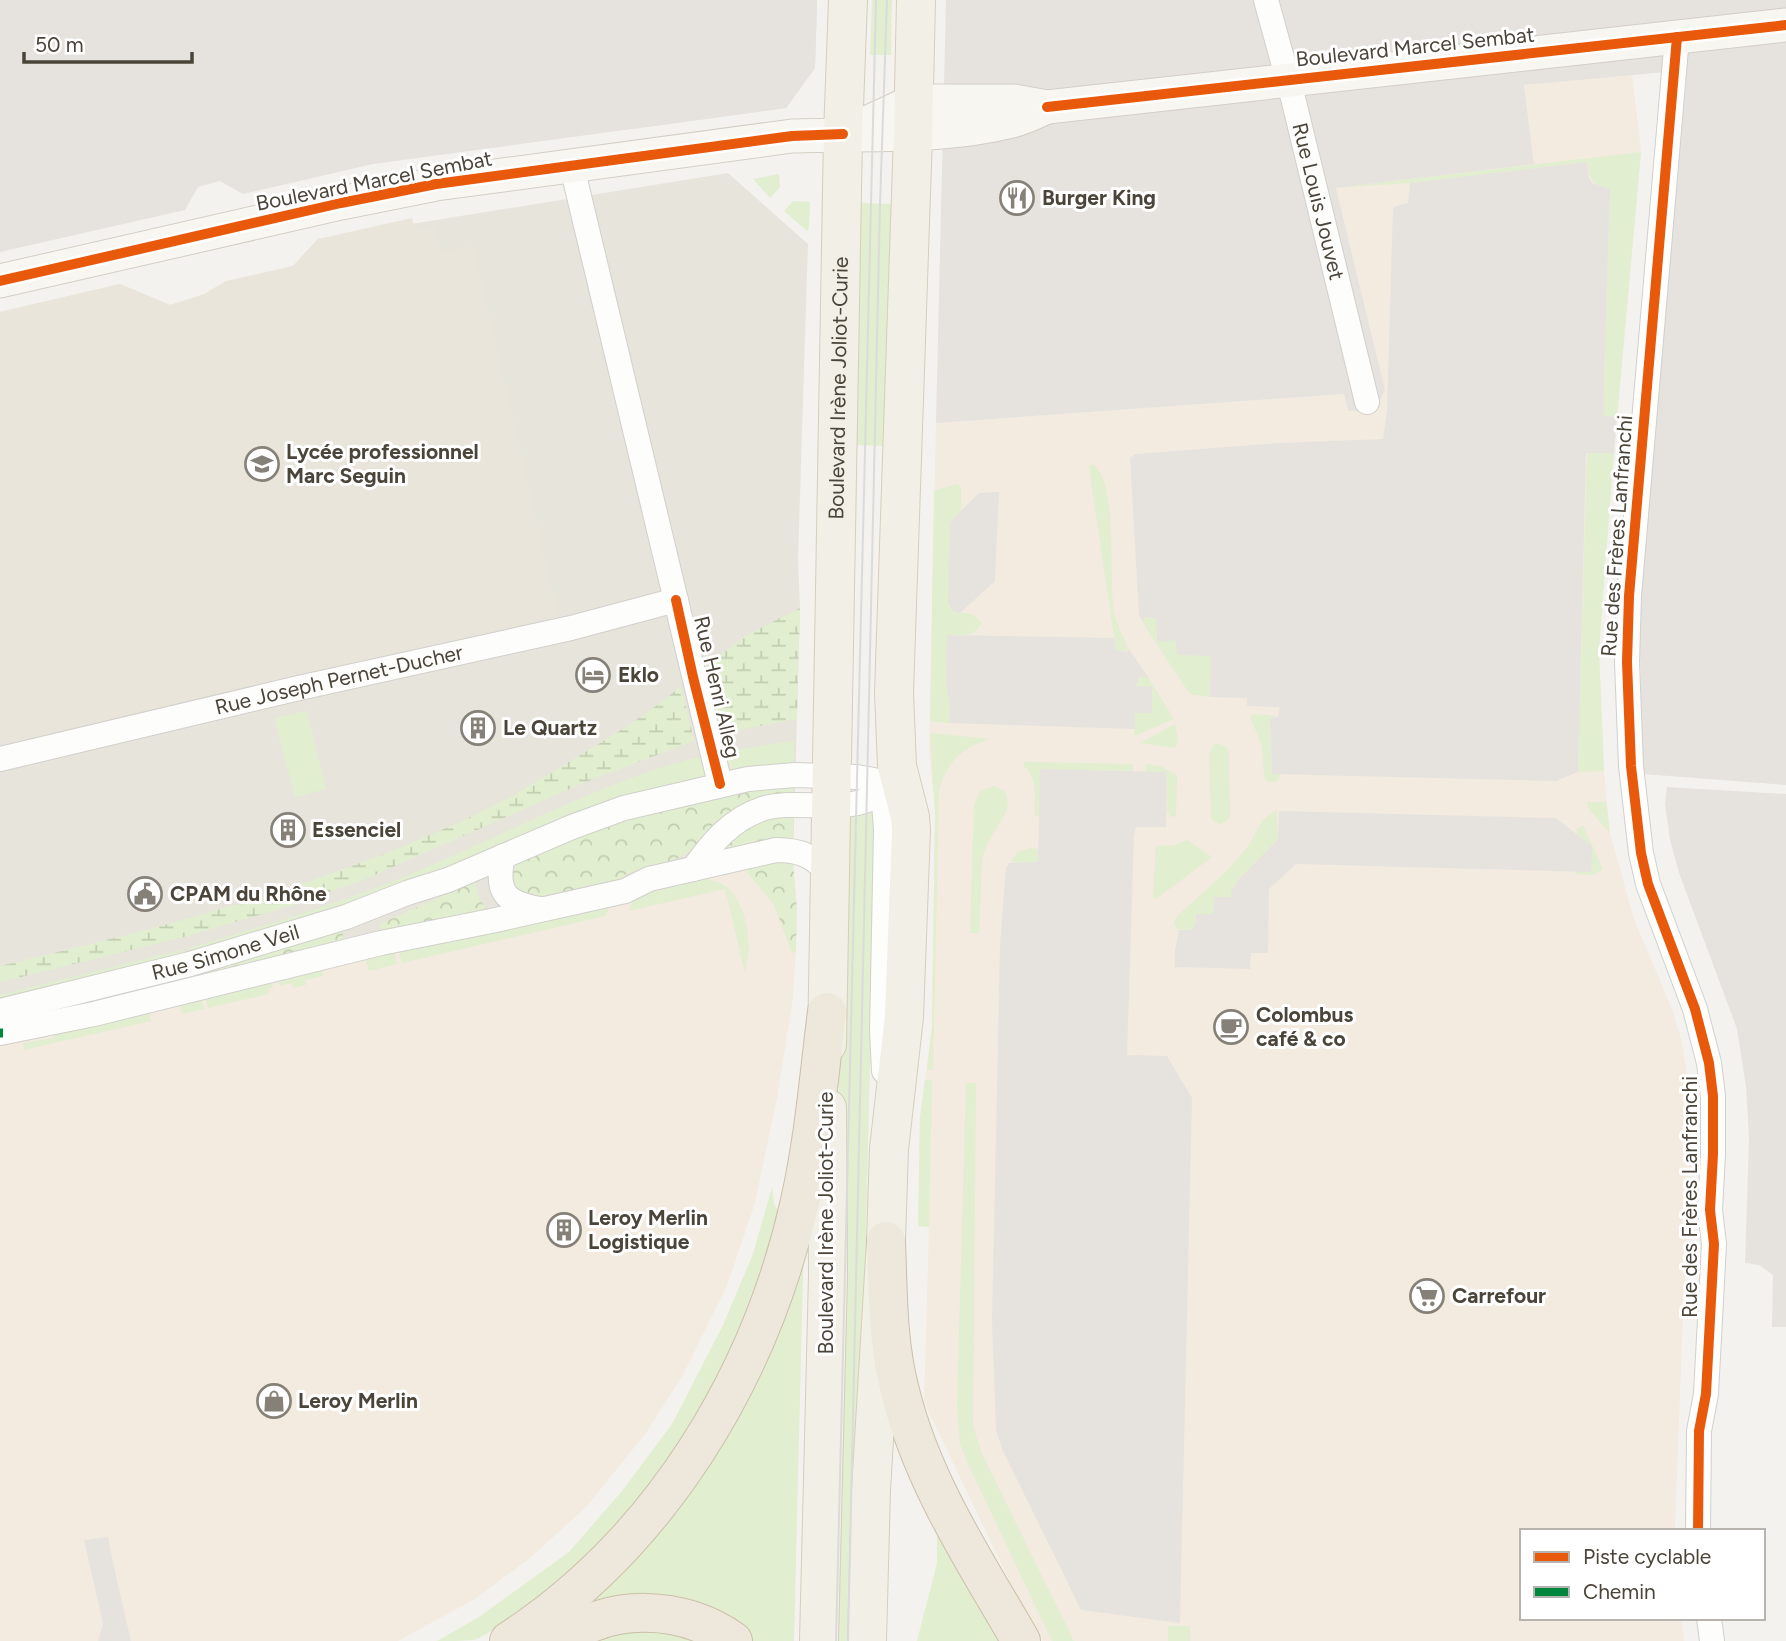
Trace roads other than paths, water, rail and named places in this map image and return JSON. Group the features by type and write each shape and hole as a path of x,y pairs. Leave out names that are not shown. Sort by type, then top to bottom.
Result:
{"highway":[{"path":"509,1641 564,1601 651,1513 687,1465 719,1414 751,1354 776,1288 800,1203 813,1127 827,1012"},
{"path":"886,1241 888,1310 893,1358 900,1392 918,1447 945,1509 1021,1641"},
{"path":"560,1641 606,1617 631,1613 663,1613 693,1619 717,1629 733,1641"}],"main road":[{"name":"Boulevard Irène Joliot-Curie","path":"819,1641 828,1275 829,875 848,0"},
{"path":"867,1641 871,1490 889,1149 904,1017 911,830 910,817 890,778 915,0"}],"street":[{"name":"Rue Louis Jouvet","path":"1266,0 1289,81 1367,402"},
{"name":"Boulevard Marcel Sembat","path":"0,281 436,184 792,136 843,134 913,118 1014,101 1047,107 1786,25"},
{"name":"Rue des Frères Lanfranchi","path":"1677,37 1629,596 1627,650 1633,793 1641,853 1657,908 1695,1009 1709,1063 1713,1096 1710,1210 1714,1244 1706,1394 1699,1431 1698,1529"},
{"name":"Rue Henri Alleg","path":"572,167 720,784"},
{"name":"Rue Joseph Pernet-Ducher","path":"0,759 299,688 571,628 676,600"},
{"name":"Rue Simone Veil","path":"0,1011 190,964 346,917 448,880 572,827 624,808 720,784 794,775 831,791"},
{"path":"693,869 718,836 751,813 890,778"},
{"name":"Rue Simone Veil","path":"0,1033 94,1014 352,950 625,891 649,879 776,850 792,850 819,862 829,875"},
{"path":"503,856 499,883 503,894 514,902 541,909"},
{"name":"Rue Simone Veil","path":"352,950 351,943 356,928 392,913 448,880"},
{"path":"1709,1620 1712,1641"}],"tram line":[{"path":"836,1641 876,0"},
{"path":"848,1641 880,204 887,0"}],"place":[{"name":"Burger King","path":"1017,198"},
{"name":"Lycée professionnel Marc Seguin","path":"262,464"},
{"name":"Eklo","path":"593,675"},
{"name":"Le Quartz","path":"478,728"},
{"name":"Essenciel","path":"288,830"},
{"name":"CPAM du Rhône","path":"145,894"},
{"name":"Colombus café & co","path":"1231,1027"},
{"name":"Leroy Merlin Logistique","path":"564,1230"},
{"name":"Carrefour","path":"1427,1296"},
{"name":"Leroy Merlin","path":"274,1401"}]}
